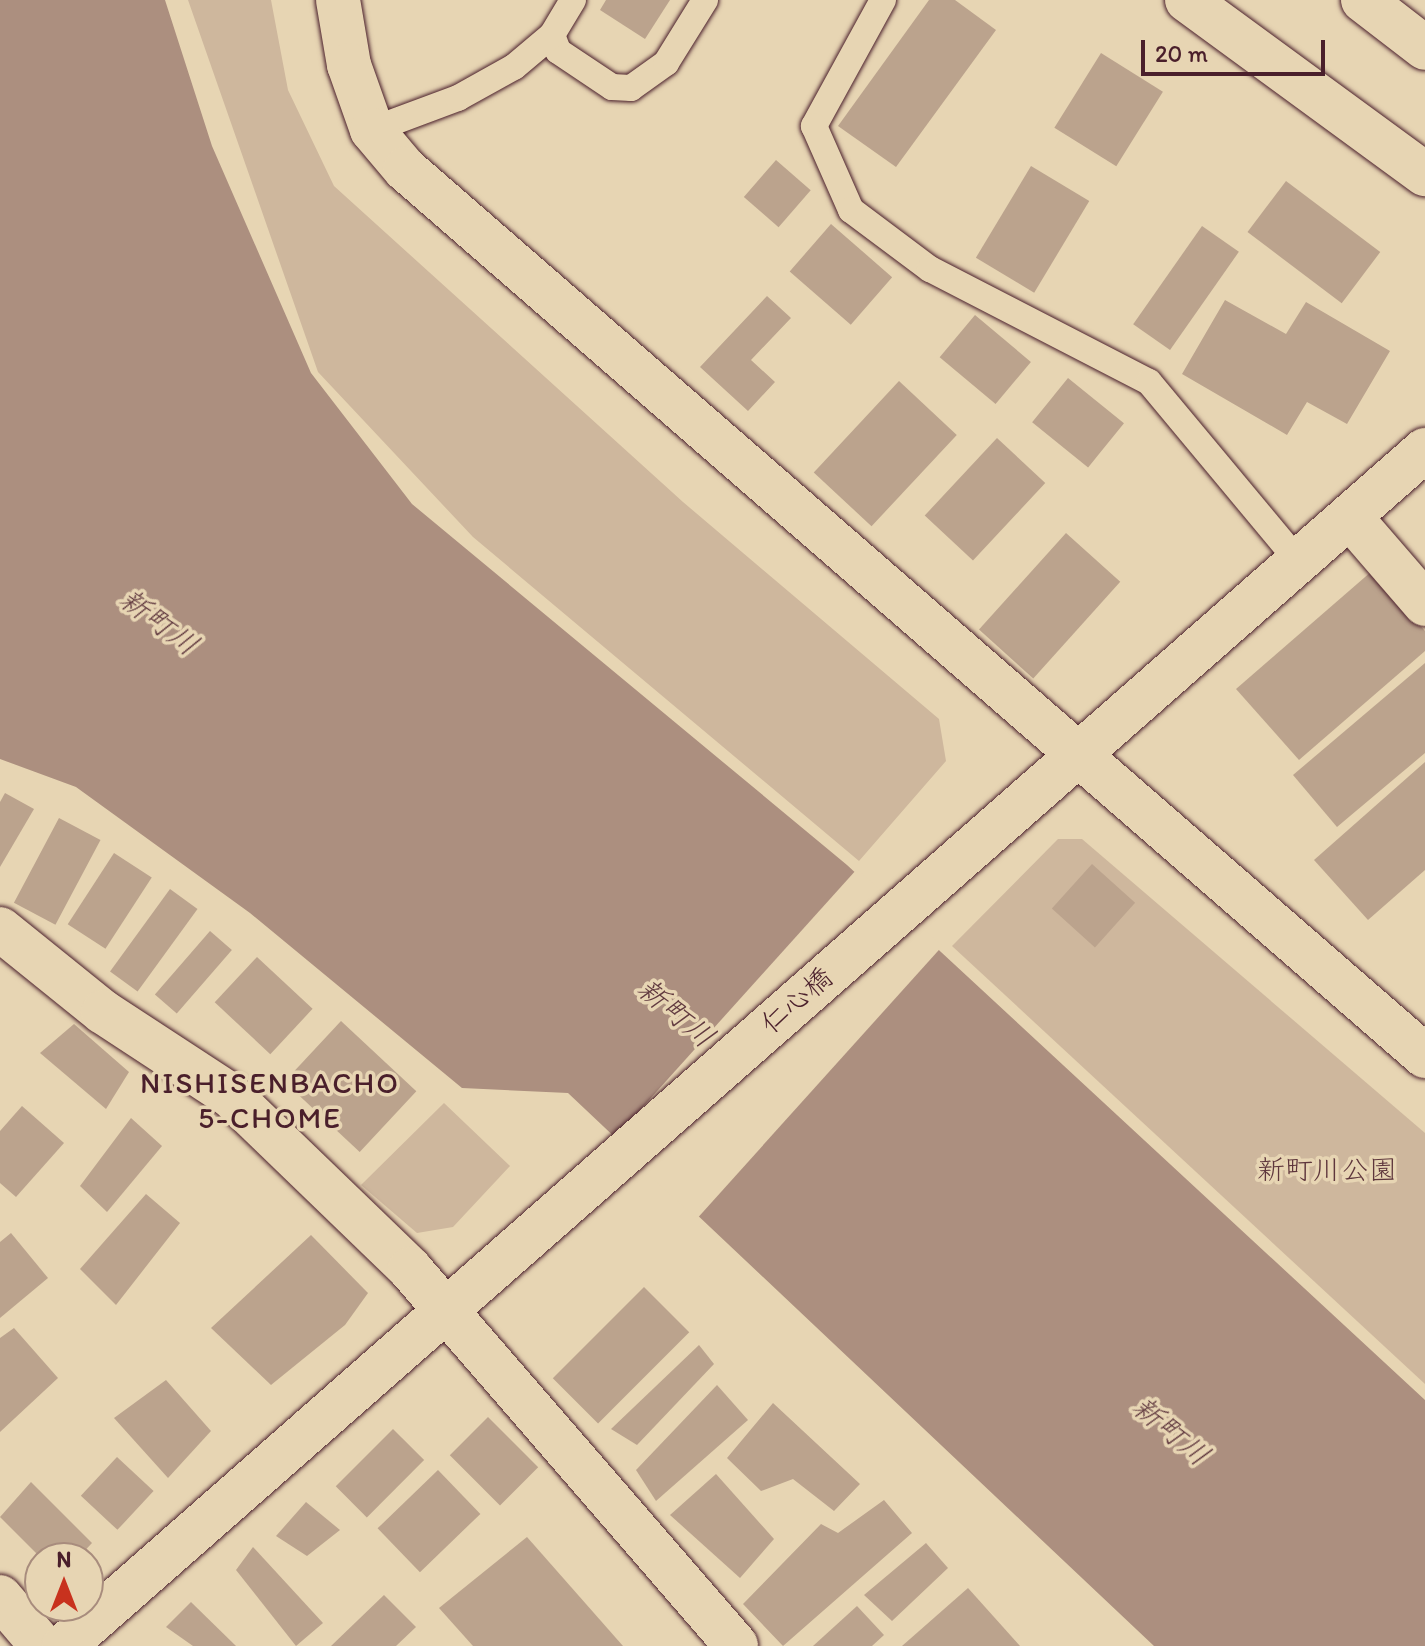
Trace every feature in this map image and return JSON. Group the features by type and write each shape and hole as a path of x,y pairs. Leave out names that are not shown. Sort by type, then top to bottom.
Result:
{"main road":[{"path":"338,0 349,65 372,130 405,169 1425,1056"},
{"path":"1187,0 1425,174"},
{"path":"1363,0 1425,48"},
{"name":"仁心橋","path":"64,1646 447,1305 923,890 1075,751 1425,450"},
{"path":"1350,517 1425,604"},
{"path":"0,929 103,1012 230,1095 447,1305 736,1646"},
{"path":"0,1597 42,1646"}],"lane":[{"path":"372,130 458,98 514,67 552,35 573,0"},
{"path":"552,35 558,51 612,87 631,88 666,63 705,0"},
{"path":"883,0 814,126 851,210 870,232 930,269 1149,382 1298,561"}],"green space":[{"path":"188,0 271,0 288,90 334,186 683,502 939,719 946,761 859,861 473,537 318,372"},
{"name":"新町川公園","path":"1058,839 1082,839 1425,1133 1425,1384 952,946"},
{"path":"444,1103 510,1166 453,1227 417,1233 361,1185"}],"water":[{"name":"新町川","path":"0,0 165,0 212,146 311,373 412,504 847,865 1425,1400 1425,1646 1154,1646 568,1093 462,1088 250,913 76,787 0,759"}],"pier":[{"path":"857,869 942,946 697,1219 611,1142"}],"building":[{"path":"606,0 670,0 645,39 600,10"},
{"path":"929,0 955,0 996,30 896,167 838,126"},
{"path":"1101,53 1163,92 1116,166 1054,128"},
{"path":"776,160 811,190 779,227 744,197"},
{"path":"1031,166 1089,201 1034,293 976,258"},
{"path":"1286,181 1380,252 1342,303 1247,232"},
{"path":"831,224 892,277 851,325 790,272"},
{"path":"1202,226 1239,252 1170,350 1133,324"},
{"path":"767,296 791,318 751,360 775,382 748,411 700,367"},
{"path":"1225,300 1286,334 1306,302 1390,351 1347,424 1307,402 1287,435 1182,374"},
{"path":"975,315 1031,362 996,404 940,357"},
{"path":"1068,378 1124,423 1088,468 1032,422"},
{"path":"899,381 957,435 872,526 814,472"},
{"path":"997,438 1045,483 973,561 925,516"},
{"path":"1066,533 1120,582 1033,678 979,630"},
{"path":"1372,571 1425,631 1425,651 1299,760 1236,689"},
{"path":"1425,663 1425,753 1337,827 1293,775"},
{"path":"1425,762 1425,870 1368,920 1314,860"},
{"path":"5,793 34,809 0,867 0,802"},
{"path":"59,818 100,840 55,925 14,903"},
{"path":"114,853 152,878 105,949 68,924"},
{"path":"1092,864 1135,903 1095,947 1052,909"},
{"path":"170,889 198,909 138,992 110,972"},
{"path":"210,931 232,950 177,1013 155,994"},
{"path":"257,957 313,1009 270,1054 215,1002"},
{"path":"341,1021 416,1091 360,1152 284,1082"},
{"path":"74,1024 129,1072 106,1109 40,1053"},
{"path":"22,1106 64,1143 16,1197 0,1183 0,1131"},
{"path":"131,1118 162,1146 107,1212 80,1186"},
{"path":"146,1194 180,1223 116,1305 80,1269"},
{"path":"11,1233 48,1278 0,1318 0,1242"},
{"path":"311,1235 368,1293 345,1325 271,1385 211,1328"},
{"path":"644,1287 689,1332 598,1423 553,1378"},
{"path":"14,1328 58,1378 0,1432 0,1338"},
{"path":"699,1345 714,1364 637,1445 611,1429"},
{"path":"166,1380 211,1431 168,1478 114,1418"},
{"path":"717,1385 748,1420 656,1501 636,1470"},
{"path":"773,1403 860,1484 834,1511 793,1479 761,1491 727,1458"},
{"path":"488,1417 538,1467 500,1505 450,1455"},
{"path":"393,1429 424,1460 367,1517 336,1486"},
{"path":"117,1457 154,1491 117,1530 81,1496"},
{"path":"438,1470 480,1514 420,1572 378,1528"},
{"path":"716,1474 774,1539 740,1578 670,1515"},
{"path":"31,1482 91,1542 25,1542 0,1517"},
{"path":"884,1500 912,1533 783,1646 743,1604 821,1524 838,1533"},
{"path":"306,1502 340,1530 307,1556 276,1536"},
{"path":"527,1537 623,1646 473,1646 439,1608"},
{"path":"926,1543 948,1568 892,1621 864,1595"},
{"path":"253,1547 323,1623 296,1646 236,1570"},
{"path":"968,1588 1020,1646 902,1646"},
{"path":"384,1595 416,1627 396,1646 331,1646"},
{"path":"191,1602 236,1646 193,1646 166,1627"},
{"path":"857,1606 884,1635 872,1646 813,1646"}],"district":[{"name":"NISHISENBACHO 5-CHOME","path":"270,1100"}]}
